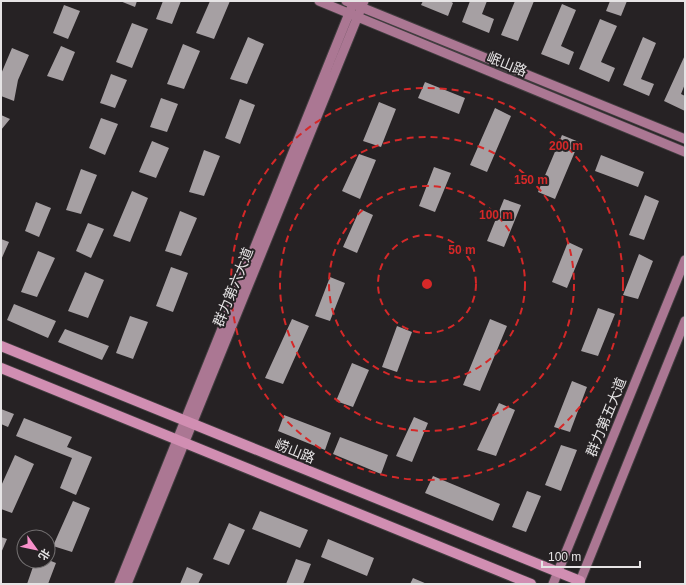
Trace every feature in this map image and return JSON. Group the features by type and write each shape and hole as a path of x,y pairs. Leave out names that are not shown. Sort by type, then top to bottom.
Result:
{"main road":[{"name":"岷山路","path":"319,1 685,152"},
{"name":"岷山路","path":"356,3 685,139"},
{"name":"群力第六大道","path":"127,584 189,423 353,16 356,3"},
{"name":"群力第五大道","path":"553,584 685,260"},
{"path":"579,583 685,321"},
{"name":"崂山路","path":"1,346 558,573 579,583"},
{"path":"1,368 530,584"},
{"name":"群力第六大道","path":"119,584 182,441"}],"building":[{"path":"120,1 137,1 135,7"},
{"path":"163,1 181,1 172,24 156,19"},
{"path":"210,1 230,1 214,39 196,33"},
{"path":"423,1 450,1 453,3 448,16 421,5"},
{"path":"470,1 487,1 482,14 494,19 489,33 462,22"},
{"path":"515,1 534,1 518,41 501,35"},
{"path":"610,1 627,1 621,16 606,11"},
{"path":"562,4 576,10 561,46 574,52 569,65 541,54"},
{"path":"64,5 80,11 68,39 53,33"},
{"path":"600,19 617,26 601,62 615,68 609,82 579,69"},
{"path":"132,23 148,29 132,68 116,62"},
{"path":"248,37 264,44 247,84 230,79"},
{"path":"643,37 656,43 641,79 654,84 649,96 623,85"},
{"path":"183,44 200,51 184,89 167,84"},
{"path":"61,46 75,52 63,81 47,76"},
{"path":"12,48 29,55 18,80 14,101 1,96 1,74"},
{"path":"685,55 685,84 681,94 685,96 685,111 664,101"},
{"path":"111,74 127,80 115,108 100,103"},
{"path":"425,82 465,98 459,114 418,98"},
{"path":"161,98 178,104 167,132 150,127"},
{"path":"240,99 255,105 240,144 225,138"},
{"path":"379,102 396,109 381,147 363,141"},
{"path":"495,108 511,116 487,172 470,165"},
{"path":"1,115 10,119 1,130"},
{"path":"101,118 118,124 105,155 89,148"},
{"path":"562,135 579,142 555,199 538,192"},
{"path":"152,141 169,148 156,178 139,172"},
{"path":"204,150 220,156 204,196 189,192"},
{"path":"359,154 376,160 360,199 342,191"},
{"path":"601,155 644,172 638,187 595,171"},
{"path":"434,167 451,173 435,212 419,206"},
{"path":"81,169 97,175 81,214 66,210"},
{"path":"132,191 148,198 130,242 113,236"},
{"path":"645,195 659,201 644,240 629,235"},
{"path":"504,199 521,205 504,247 487,241"},
{"path":"36,202 51,208 39,237 25,231"},
{"path":"360,209 373,215 357,253 343,247"},
{"path":"180,211 197,218 181,256 165,251"},
{"path":"88,223 104,229 91,258 76,251"},
{"path":"1,239 9,242 1,260"},
{"path":"568,242 583,249 567,288 552,282"},
{"path":"38,251 55,258 37,297 21,292"},
{"path":"639,254 653,261 638,299 623,295"},
{"path":"171,267 188,273 173,312 156,306"},
{"path":"85,272 104,280 88,318 68,311"},
{"path":"330,277 345,283 330,321 315,316"},
{"path":"14,304 56,321 48,338 7,320"},
{"path":"598,308 615,314 598,356 581,351"},
{"path":"130,316 148,322 133,359 116,353"},
{"path":"292,319 309,326 283,384 265,378"},
{"path":"490,319 507,326 480,391 463,385"},
{"path":"397,326 412,332 397,372 382,367"},
{"path":"65,329 109,346 102,360 58,342"},
{"path":"352,363 369,370 353,407 336,401"},
{"path":"572,381 587,387 570,432 554,427"},
{"path":"499,403 515,410 496,456 477,450"},
{"path":"1,409 14,414 8,427 1,424"},
{"path":"284,415 331,433 325,450 278,431"},
{"path":"414,417 428,423 412,462 396,456"},
{"path":"24,418 72,437 67,447 92,457 76,495 60,488 72,458 16,436"},
{"path":"340,437 388,455 381,474 333,454"},
{"path":"561,445 577,450 561,491 545,485"},
{"path":"15,455 34,464 12,513 1,509 1,486"},
{"path":"433,476 500,504 493,521 425,493"},
{"path":"527,491 541,496 526,532 512,527"},
{"path":"73,501 90,508 72,552 56,547 56,539"},
{"path":"260,511 308,530 300,548 252,529"},
{"path":"229,523 245,530 229,565 213,559"},
{"path":"1,537 7,539 1,553"},
{"path":"328,539 374,558 367,576 321,557"},
{"path":"296,559 311,564 303,584 286,584"},
{"path":"187,567 203,574 198,584 180,584"},
{"path":"32,569 54,569 48,584 27,584"},
{"path":"413,578 427,584 410,584"}]}
